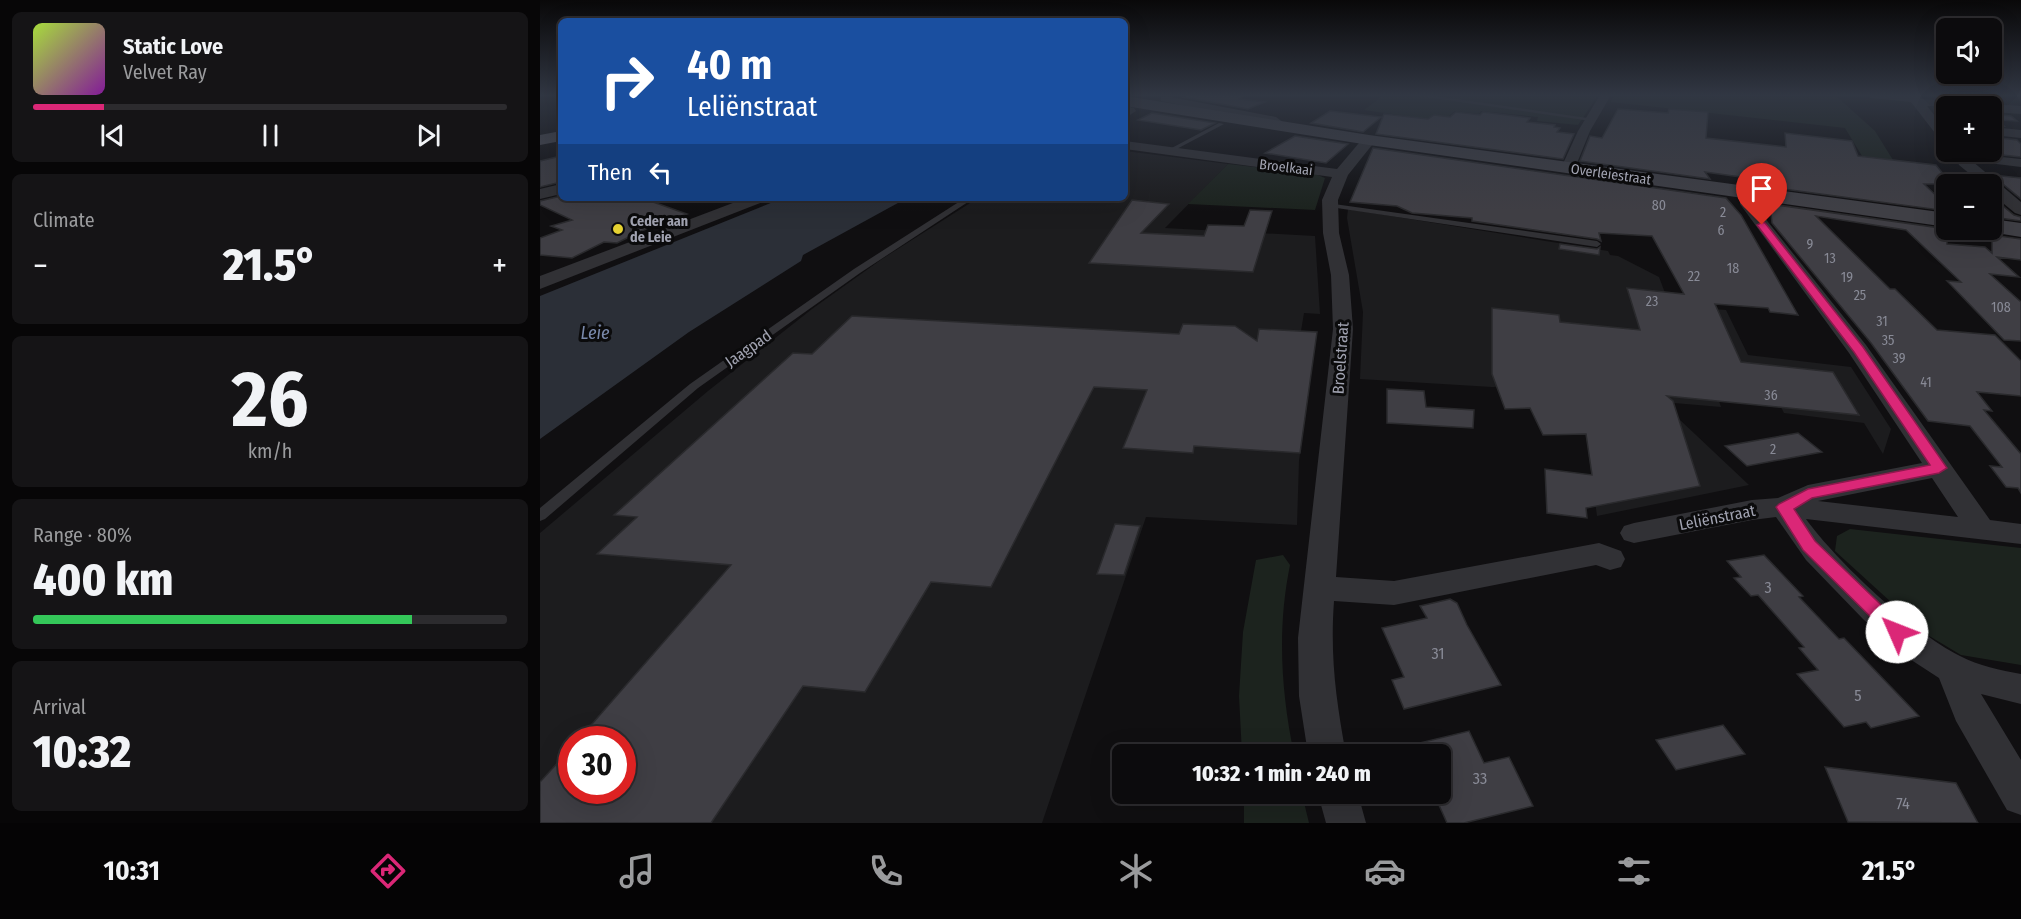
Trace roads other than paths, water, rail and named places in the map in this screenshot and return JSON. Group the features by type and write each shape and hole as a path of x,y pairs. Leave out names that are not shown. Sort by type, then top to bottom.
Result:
{"main road":[{"name":"Overleiestraat","path":"1327,133 1936,218"},
{"path":"2002,227 2021,230"}],"street":[{"path":"1568,168 1584,133"},
{"name":"Broelstraat","path":"1325,744 1317,696 1315,638 1343,329 1340,275 1331,233 1330,200 1341,174 1369,140"},
{"name":"Broelkaai","path":"1128,145 1341,174"},
{"path":"2002,160 2021,163"},
{"path":"1967,162 1979,174"},
{"path":"540,194 558,190"},
{"path":"1748,192 1748,204 1762,225 1858,350 1981,529"},
{"path":"2002,194 2021,210"},
{"path":"540,283 752,201"},
{"name":"Leliënstraat","path":"1634,533 1752,510 1784,507 1808,494 1939,468"},
{"path":"1784,507 2021,534"},
{"path":"1784,507 1809,545 1918,649 1954,671 1983,682 2021,689"},
{"path":"1321,588 1394,593 1599,554 1610,559"},
{"path":"1954,671 1969,710 2021,796"},
{"path":"1341,804 1346,823"}],"lane":[{"path":"1169,152 1204,133"},
{"name":"Jaagpad","path":"540,516 694,386 857,271 965,201"},
{"path":"1330,205 1597,244"}],"water":[{"name":"Leie","path":"776,201 902,201 803,255 801,261 689,332 540,439 540,296"}],"place":[{"name":"Ceder aan de Leie","path":"618,229"}]}
